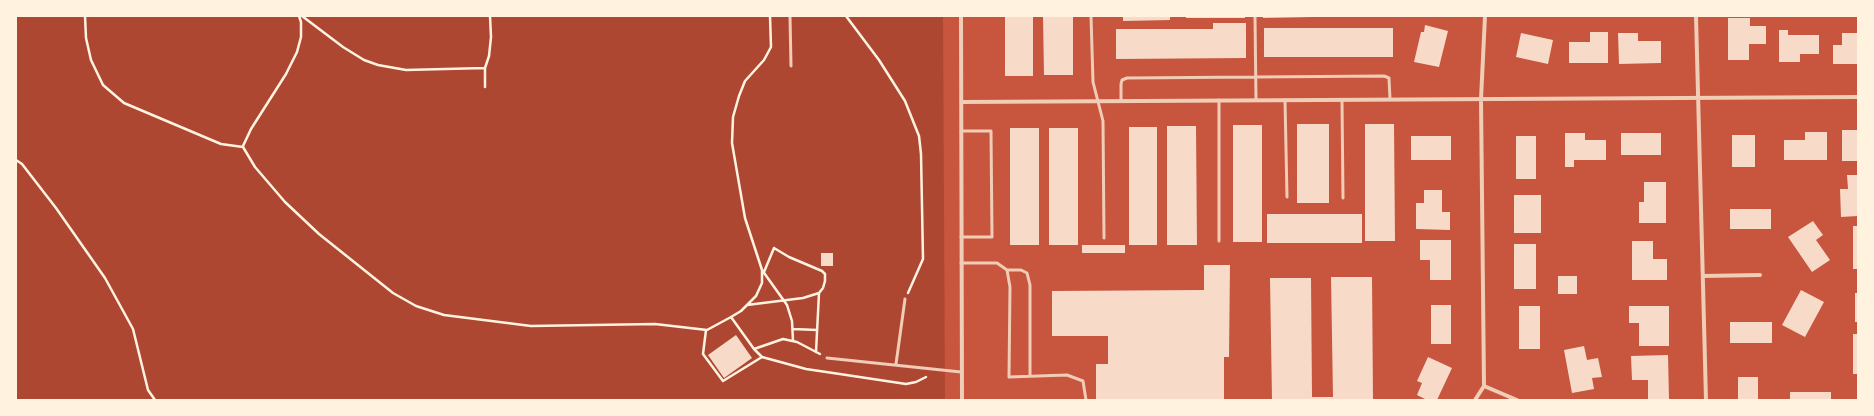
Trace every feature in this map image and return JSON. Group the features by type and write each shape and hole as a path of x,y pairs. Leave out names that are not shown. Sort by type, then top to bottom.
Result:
{"street":[{"path":"960,16 962,400"},
{"path":"1475,400 1484,386 1481,99 1485,16"},
{"path":"1696,16 1706,400"},
{"path":"961,102 1858,97"},
{"path":"1703,276 1760,275"},
{"path":"1484,386 1517,400"}],"lane":[{"path":"790,16 791,66"},
{"path":"1091,16 1093,82 1103,121 1104,238"},
{"path":"1255,16 1256,100"},
{"path":"1121,101 1122,80 1127,78 1384,76 1389,78 1390,99"},
{"path":"1219,100 1220,241"},
{"path":"1285,100 1287,197"},
{"path":"1342,100 1343,198"},
{"path":"961,131 991,131 992,237 961,237"},
{"path":"961,263 997,264 1007,270 1021,270 1027,273 1030,285 1030,376"},
{"path":"1007,270 1010,287 1010,377 1067,375 1083,381 1086,400"},
{"path":"896,364 905,299"},
{"path":"827,358 896,364 961,372"}],"path":[{"path":"85,16 86,38 91,60 103,85 124,103 221,144 243,147"},
{"path":"243,147 251,129 286,74 297,52 301,22 299,16"},
{"path":"302,16 343,47 364,60 378,65 397,70 485,68"},
{"path":"485,87 485,68 490,49 490,16"},
{"path":"770,16 771,47 764,60 745,81 733,117 732,142 745,218 763,271 787,305 791,316 793,341"},
{"path":"846,16 879,60 905,101 919,136 921,154 923,259 905,299"},
{"path":"243,147 254,168 285,202 308,223 393,293 416,306 444,315 531,326 655,324 706,330 731,317 756,296 762,283 763,271 774,248 789,257 822,271 825,274 823,288 819,293 803,298 747,305"},
{"path":"16,160 22,164 56,208 105,278 133,329 148,390 155,400"},
{"path":"816,352 819,293"},
{"path":"731,317 754,349 762,357 806,369 906,384 916,382 926,377 930,368"},
{"path":"793,329 817,330"},
{"path":"706,330 703,354 723,381 762,357"},
{"path":"754,349 783,339 793,341 827,358"}],"shaded area":[{"path":"16,16 943,16 945,400 16,400"}],"building":[{"path":"1005,16 1033,16 1033,76 1005,76"},
{"path":"1043,16 1073,16 1073,75 1044,75"},
{"path":"1123,16 1170,16 1170,20 1123,21"},
{"path":"1186,16 1245,16 1245,18 1186,18"},
{"path":"1263,16 1313,16 1313,17 1263,18"},
{"path":"1728,18 1750,18 1750,26 1766,26 1766,44 1749,44 1749,60 1728,60"},
{"path":"1213,23 1246,23 1246,58 1116,59 1116,29 1213,29"},
{"path":"1425,25 1448,31 1439,67 1414,62 1421,32 1424,32"},
{"path":"1264,28 1393,28 1393,57 1264,57"},
{"path":"1779,30 1788,30 1788,35 1819,35 1819,54 1800,54 1800,62 1779,62"},
{"path":"1590,32 1608,32 1608,63 1569,63 1569,42 1590,42"},
{"path":"1521,33 1553,40 1548,64 1516,57"},
{"path":"1618,33 1638,33 1638,41 1661,41 1661,63 1619,64"},
{"path":"1842,33 1858,33 1858,64 1833,64 1833,45 1842,45"},
{"path":"1297,124 1329,124 1329,203 1297,203"},
{"path":"1365,124 1394,124 1395,241 1365,241"},
{"path":"1233,125 1262,125 1262,242 1233,242"},
{"path":"1167,126 1196,126 1197,245 1167,245"},
{"path":"1129,127 1157,127 1157,245 1129,245"},
{"path":"1010,128 1039,128 1039,245 1010,245"},
{"path":"1049,128 1078,128 1078,245 1049,245"},
{"path":"1842,130 1858,130 1858,161 1842,161"},
{"path":"1805,132 1827,132 1827,160 1784,160 1784,140 1805,140"},
{"path":"1565,133 1585,133 1585,140 1606,140 1606,160 1574,160 1574,167 1565,167"},
{"path":"1621,133 1661,133 1661,155 1621,155"},
{"path":"1732,135 1755,135 1755,167 1732,167"},
{"path":"1411,136 1451,136 1451,160 1411,160"},
{"path":"1516,136 1536,136 1536,179 1516,179"},
{"path":"1847,175 1858,175 1858,216 1841,217 1840,189 1848,189"},
{"path":"1644,182 1666,182 1666,223 1639,223 1639,202 1644,202"},
{"path":"1424,190 1442,190 1442,212 1450,212 1450,230 1416,229 1416,203 1424,203"},
{"path":"1514,195 1541,195 1541,233 1514,233"},
{"path":"1730,209 1771,209 1771,229 1730,229"},
{"path":"1267,214 1362,214 1362,243 1267,243"},
{"path":"1813,221 1823,235 1816,240 1830,260 1812,272 1788,237"},
{"path":"1853,226 1858,226 1858,269 1853,269"},
{"path":"1420,240 1451,240 1451,280 1430,280 1430,260 1420,260"},
{"path":"1632,241 1653,241 1653,259 1667,259 1667,280 1632,280"},
{"path":"1514,244 1536,244 1536,289 1514,289"},
{"path":"1082,245 1125,245 1125,253 1082,253"},
{"path":"821,253 833,253 833,266 821,266"},
{"path":"1204,265 1230,265 1229,357 1224,357 1224,400 1096,400 1096,364 1108,364 1108,336 1052,336 1052,291 1204,290"},
{"path":"1558,276 1577,276 1577,294 1558,294"},
{"path":"1331,277 1372,277 1373,400 1272,400 1270,278 1311,278 1312,397 1333,397"},
{"path":"1801,290 1824,302 1805,337 1782,325"},
{"path":"1855,293 1858,293 1858,322 1855,322"},
{"path":"1431,305 1451,305 1451,344 1431,344"},
{"path":"1519,306 1540,306 1540,349 1519,349"},
{"path":"1629,306 1669,306 1669,346 1639,346 1639,323 1629,323"},
{"path":"1730,322 1772,322 1772,343 1730,343"},
{"path":"1853,334 1858,334 1858,374 1853,374"},
{"path":"736,335 752,358 724,378 708,355"},
{"path":"1584,346 1587,360 1598,358 1602,377 1592,378 1594,389 1572,393 1564,350"},
{"path":"1668,355 1669,399 1648,400 1648,380 1632,380 1631,356"},
{"path":"1428,357 1452,368 1437,400 1427,400 1417,395 1422,383 1417,381"},
{"path":"1738,377 1758,377 1758,400 1738,400"},
{"path":"1790,392 1831,392 1831,400 1790,400"}]}
